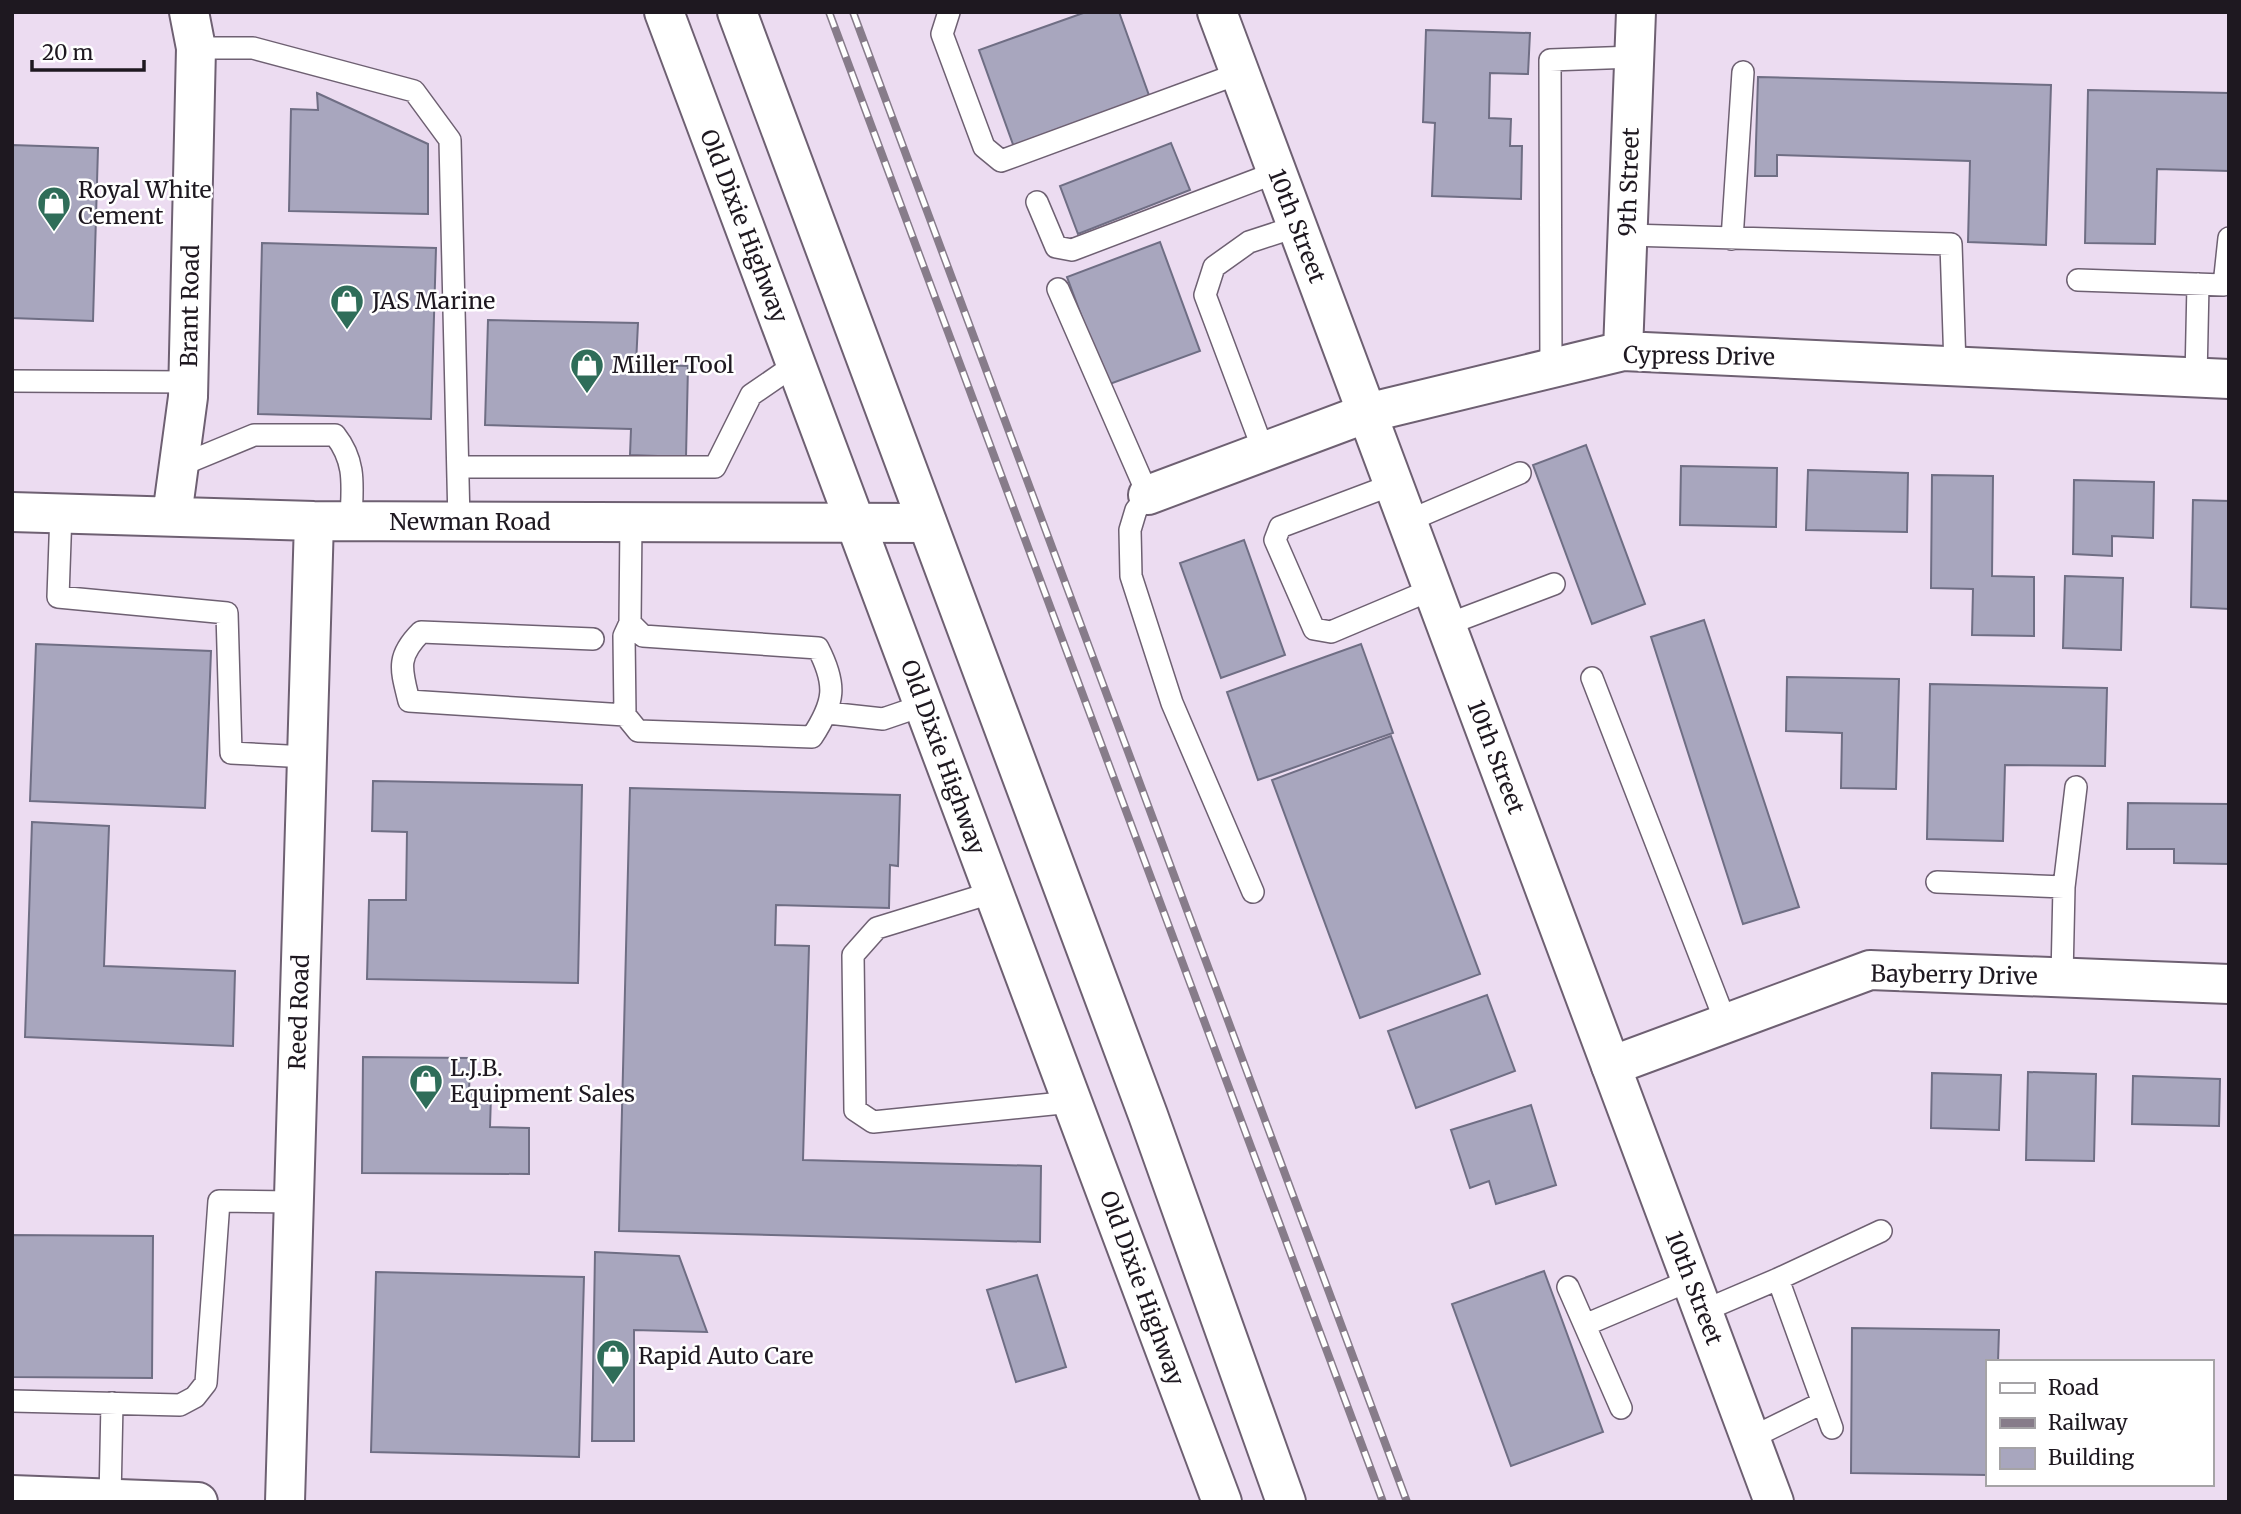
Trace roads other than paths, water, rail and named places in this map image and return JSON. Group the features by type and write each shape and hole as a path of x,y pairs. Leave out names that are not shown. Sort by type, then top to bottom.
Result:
{"street":[{"name":"Old Dixie Highway","path":"664,12 1222,1502"},
{"path":"737,12 1143,1102 1286,1502"},
{"name":"10th Street","path":"1217,12 1774,1502"},
{"name":"9th Street","path":"1623,351 1636,12"},
{"name":"Brant Road","path":"172,516 188,383 192,30"},
{"name":"Cypress Drive","path":"1148,495 1367,413 1623,351 2212,378"},
{"name":"Newman Road","path":"12,512 314,522 927,523"},
{"name":"Reed Road","path":"285,1502 314,522"},
{"name":"Bayberry Drive","path":"1611,1066 1870,970 2229,984"},
{"path":"12,1495 198,1502"}],"lane":[{"path":"949,12 942,34 984,147 1001,161 1240,73"},
{"path":"192,30 414,91 450,140 459,522"},
{"path":"1551,369 1550,60 1634,57"},
{"path":"1732,239 1743,72"},
{"path":"1037,202 1056,247 1072,250 1277,173"},
{"path":"1264,452 1205,295 1214,267 1250,242 1298,226"},
{"path":"1628,235 1951,244 1955,366"},
{"path":"2078,280 2224,285 2229,237"},
{"path":"2198,284 2212,378"},
{"path":"1058,289 1148,495 1136,510 1130,530 1131,576 1172,704 1253,892"},
{"path":"459,467 715,467 751,395 796,364"},
{"path":"12,381 188,383"},
{"path":"179,466 254,435 335,435 348,452 352,472 351,522"},
{"path":"1408,521 1520,474"},
{"path":"1394,484 1280,527 1275,540 1314,629 1331,632 1433,589"},
{"path":"61,512 58,597 227,613 231,753 307,757"},
{"path":"630,623 643,636 818,648 831,674 828,713 811,737 638,731 625,715 624,636 630,623 631,522"},
{"path":"1446,625 1554,584"},
{"path":"593,639 421,632 405,649 402,675 410,701 625,715"},
{"path":"1592,678 1726,1023"},
{"path":"828,713 883,719 924,705"},
{"path":"2062,977 2064,887 2076,787"},
{"path":"1937,882 2064,887"},
{"path":"994,892 877,928 853,955 855,1110 873,1122 1072,1102"},
{"path":"12,1401 180,1405 195,1397 206,1383 219,1201 294,1202"},
{"path":"1585,1325 1697,1296 1778,1279 1881,1231"},
{"path":"1778,1279 1832,1428"},
{"path":"1568,1287 1621,1408"},
{"path":"110,1499 112,1403"},
{"path":"1751,1438 1822,1403"}],"railway":[{"path":"829,12 1383,1502"},
{"path":"853,12 1407,1502"}],"place":[{"name":"Royal White Cement","path":"54,233"},
{"name":"JAS Marine","path":"347,331"},
{"name":"Miller Tool","path":"587,395"},
{"name":"L.J.B. Equipment Sales","path":"426,1111"},
{"name":"Rapid Auto Care","path":"613,1386"}]}
